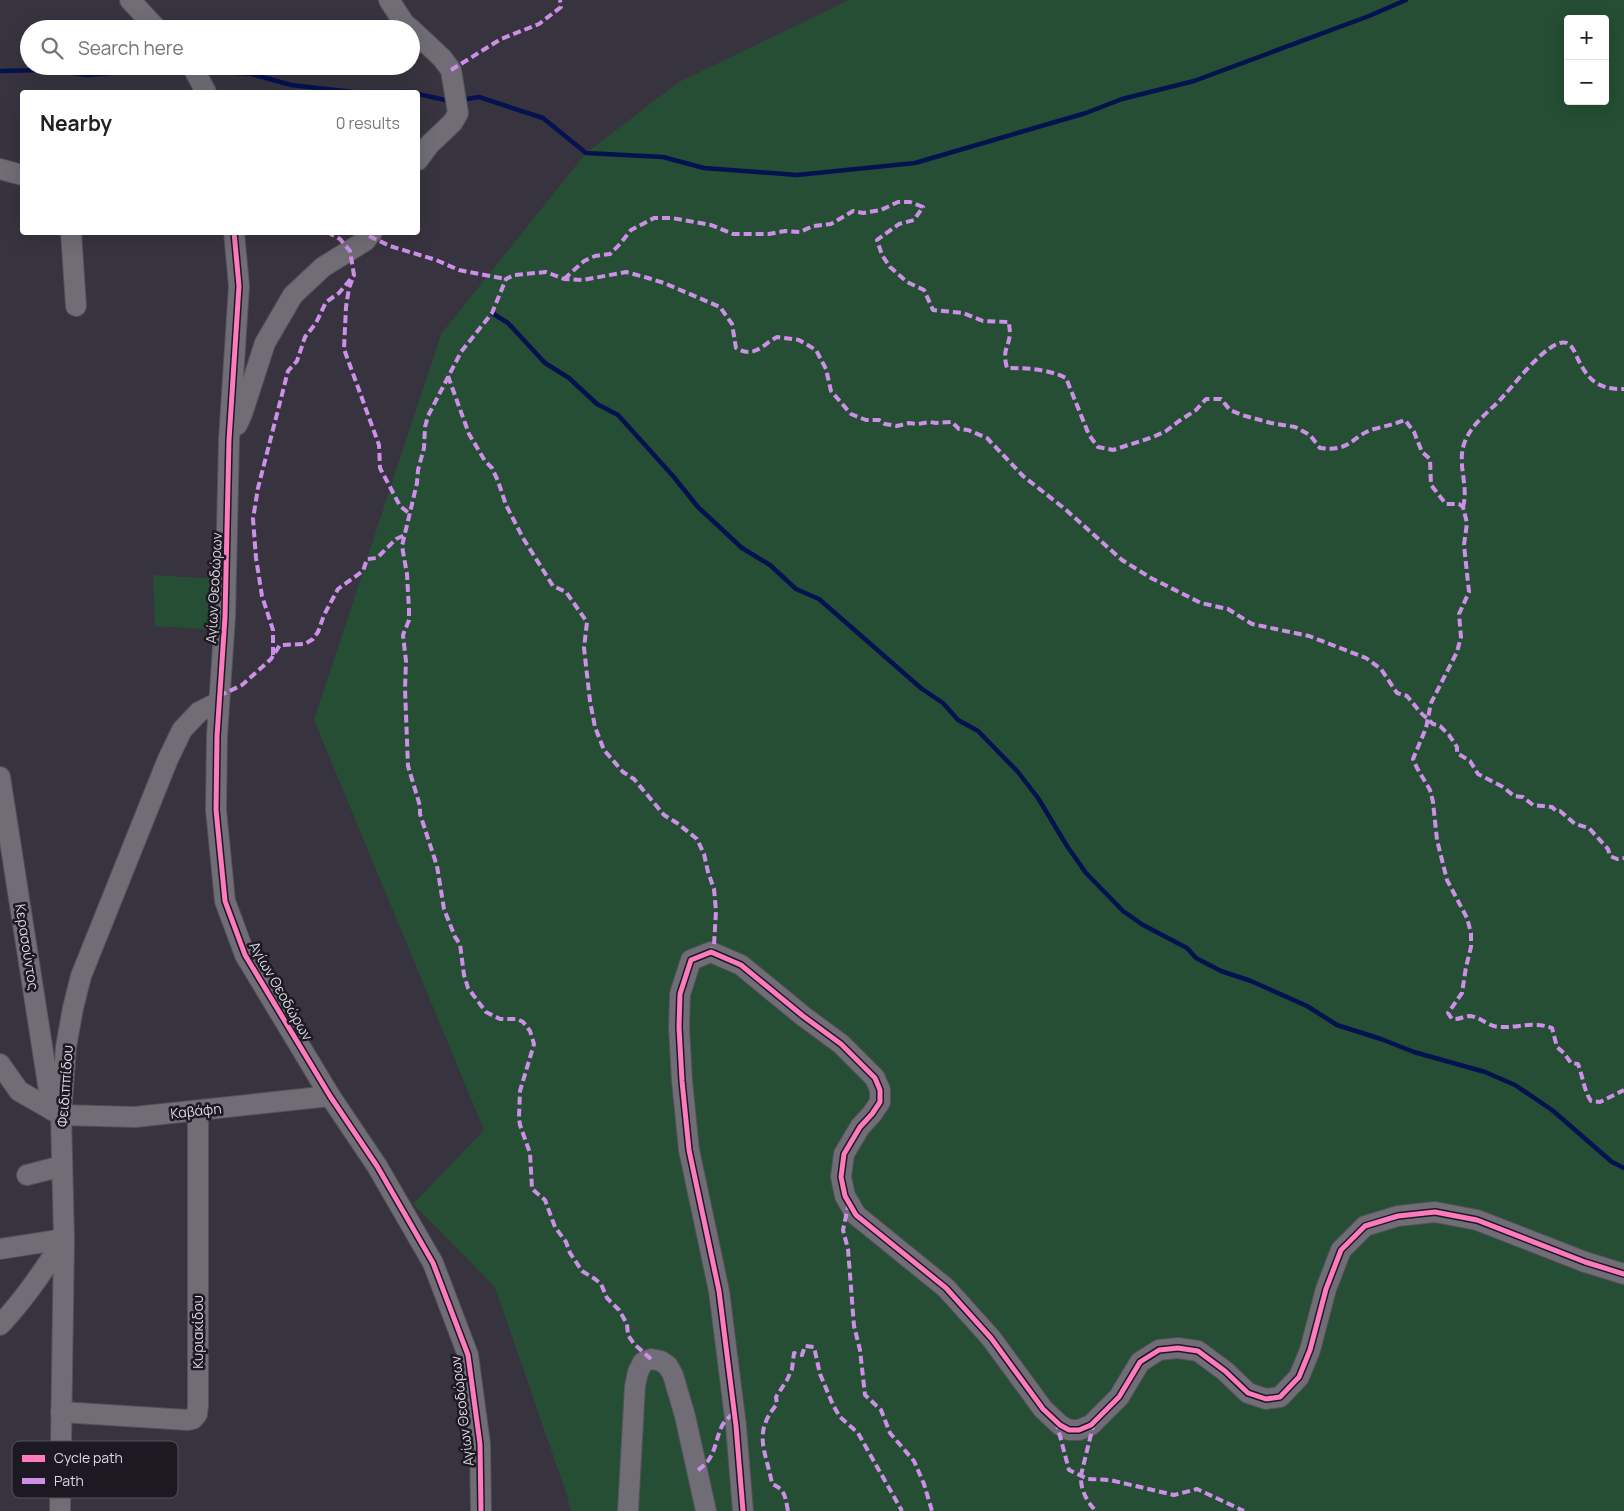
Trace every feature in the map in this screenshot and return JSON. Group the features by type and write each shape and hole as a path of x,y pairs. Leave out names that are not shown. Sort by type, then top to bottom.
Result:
{"street":[{"path":"130,0 149,20"},
{"path":"389,0 402,20"},
{"path":"420,37 452,70 458,113 453,122 429,145 420,157"},
{"path":"197,75 204,88"},
{"path":"0,169 20,174"},
{"path":"71,235 76,306"},
{"name":"Αγίων Θεοδώρων","path":"234,235 239,286 229,440 225,617 219,702 216,810 224,901 245,955 330,1096 377,1166 433,1263 468,1354 480,1444 481,1511"},
{"path":"229,440 242,414 265,342 293,295 322,267 365,241 370,235"},
{"name":"Φειδιππίδου","path":"61,1441 64,1239 62,1166 57,1112 73,1008 82,976 146,812 182,730 199,712 219,702"},
{"name":"Κερασούντος","path":"1,780 4,828 57,1112"},
{"path":"743,1511 736,1426 719,1292 689,1150 680,1054 680,994 691,960 711,952 741,965 803,1016 841,1044 875,1078 880,1090 880,1102 860,1127 844,1154 841,1177 844,1196 856,1214 946,1288 991,1338 1043,1409 1060,1425 1069,1430 1079,1430 1091,1425 1119,1398 1140,1362 1159,1350 1178,1348 1198,1351 1225,1371 1248,1393 1266,1399 1280,1396 1299,1377 1310,1350 1326,1289 1341,1250 1365,1226 1398,1216 1435,1212 1476,1220 1584,1262 1624,1274"},
{"path":"0,1064 19,1090 57,1112"},
{"name":"Καβάφη","path":"57,1112 135,1117 198,1112 330,1096"},
{"name":"Κυριακίδου","path":"62,1412 188,1420 193,1419 197,1414 198,1112"},
{"path":"27,1175 62,1166"},
{"path":"0,1249 64,1239"},
{"path":"0,1325 40,1276 64,1239"},
{"path":"628,1511 635,1386 638,1372 643,1362 651,1359 661,1361 668,1366 673,1375 685,1416 706,1511"},
{"name":"Φειδιππίδου","path":"60,1498 60,1511"}],"green space":[{"path":"849,0 1624,0 1624,1511 571,1511 495,1287 413,1204 484,1130 314,720 441,334 586,153 679,82"},
{"path":"153,575 219,579 219,630 155,626"}],"waterway":[{"path":"460,100 479,97 543,118 586,153 663,157 704,168 797,175 915,163 1086,113 1122,99 1194,81 1369,16 1406,0"},
{"path":"0,71 20,71"},
{"path":"256,75 291,85 335,90"},
{"path":"420,94 450,101"},
{"path":"492,313 508,323 545,363 569,378 597,404 618,415 698,507 742,548 770,565 796,589 819,599 922,689 943,703 958,720 978,731 1018,772 1038,798 1086,873 1123,911 1143,925 1187,948 1196,958 1221,971 1251,981 1307,1006 1337,1025 1414,1052 1485,1072 1515,1085 1552,1110 1612,1162 1624,1168"}],"marked path":[{"path":"451,70 501,39 539,24 561,7 560,0"},
{"path":"564,279 584,261 595,256 610,254 631,230 654,218 672,218 711,225 733,234 769,234 785,231 800,232 813,226 831,224 853,211 863,213 881,210 898,202 910,202 923,207 914,220 899,224 877,240 882,255 890,267 907,282 924,290 933,310 963,313 983,321 1009,322 1010,334 1005,353 1007,368 1045,371 1066,378 1089,435 1098,447 1113,450 1153,437 1166,431 1196,410 1206,399 1221,399 1230,410 1242,415 1295,427 1310,435 1320,448 1339,448 1366,432 1405,420 1414,432 1422,452 1430,459 1431,485 1446,504 1459,504 1463,507 1467,523 1464,545 1469,592 1459,614 1461,637 1457,652 1431,703 1426,728 1413,759 1430,790 1437,840 1447,880 1467,918 1471,933 1471,947 1462,993 1448,1013 1452,1019 1470,1016 1495,1027 1539,1025 1552,1028 1557,1047 1571,1063 1578,1064 1591,1101 1600,1102 1624,1090"},
{"path":"333,235 340,239 350,251 354,275 349,288 346,307 344,349 379,445 380,468 400,506 410,514"},
{"path":"369,236 390,246 436,260 459,270 506,279"},
{"path":"651,1359 634,1344 628,1335 627,1324 619,1310 607,1298 601,1284 582,1271 570,1253 566,1242 555,1227 545,1200 532,1189 530,1153 519,1117 520,1091 534,1044 530,1031 523,1022 517,1019 500,1019 486,1012 468,988 464,975 460,944 455,937 444,909 437,866 420,814 420,806 408,766 405,689 406,661 403,635 409,620 409,610 407,574 402,546 424,448 425,427 428,416 461,352 492,313 506,279 514,275 546,272 564,279 583,280 626,272 664,283 720,307 732,324 736,348 742,351 758,350 777,337 799,340 816,350 826,369 831,391 851,414 866,420 879,420 885,424 897,426 909,423 952,422 959,429 968,430 987,438 1023,476 1065,509 1122,560 1151,578 1201,603 1228,609 1252,624 1309,636 1366,658 1381,669 1397,693 1407,696 1420,712 1449,735 1457,747 1457,753 1470,761 1478,774 1503,787 1514,796 1523,797 1533,805 1552,807 1556,811 1560,811 1575,824 1589,828 1608,849 1610,856 1617,859 1624,858"},
{"path":"273,655 273,630 262,596 256,558 253,519 258,488 288,371 297,361 305,337 316,323 326,302 339,293 354,275"},
{"path":"1463,507 1465,491 1462,452 1470,432 1530,366 1550,348 1559,343 1567,343 1573,348 1589,377 1600,385 1624,389"},
{"path":"448,376 469,434 485,461 492,468 506,505 523,538 553,586 566,592 587,622 584,648 590,701 595,727 604,750 623,772 634,779 664,815 697,839 704,854 714,889 716,911 714,945 711,952"},
{"path":"219,696 242,685 271,659 280,645 305,644 313,639 338,589 363,571 367,559 377,558 396,539 405,535"},
{"path":"849,1202 843,1230 848,1249 854,1326 860,1350 865,1395 881,1410 890,1433 914,1461 924,1484 932,1511"},
{"path":"788,1511 782,1491 772,1484 764,1452 763,1434 769,1415 777,1404 776,1397 792,1369 794,1353 802,1355 805,1346 814,1347 820,1374 833,1405 840,1417 858,1433 902,1511"},
{"path":"698,1470 708,1461 722,1426 734,1412"},
{"path":"1056,1421 1069,1470 1088,1479 1110,1480 1174,1495 1197,1489 1244,1511"},
{"path":"1094,1422 1081,1480 1084,1494 1096,1511"}],"cycle path":[{"path":"234,235 239,286 229,440 225,617 217,736 216,810 225,901 245,955 330,1096 377,1166 433,1263 468,1355 480,1444 481,1511"},
{"path":"743,1511 736,1426 719,1291 689,1150 682,1081 679,1027 680,994 691,960 711,952 741,965 803,1016 841,1044 875,1078 880,1090 880,1102 860,1127 844,1154 841,1177 845,1196 856,1215 946,1288 991,1338 1043,1409 1060,1425 1069,1430 1079,1430 1091,1425 1119,1397 1140,1362 1159,1350 1178,1348 1198,1351 1225,1371 1248,1393 1266,1399 1280,1397 1299,1377 1310,1350 1326,1289 1341,1250 1365,1226 1398,1216 1435,1212 1477,1220 1585,1262 1624,1274"}]}
